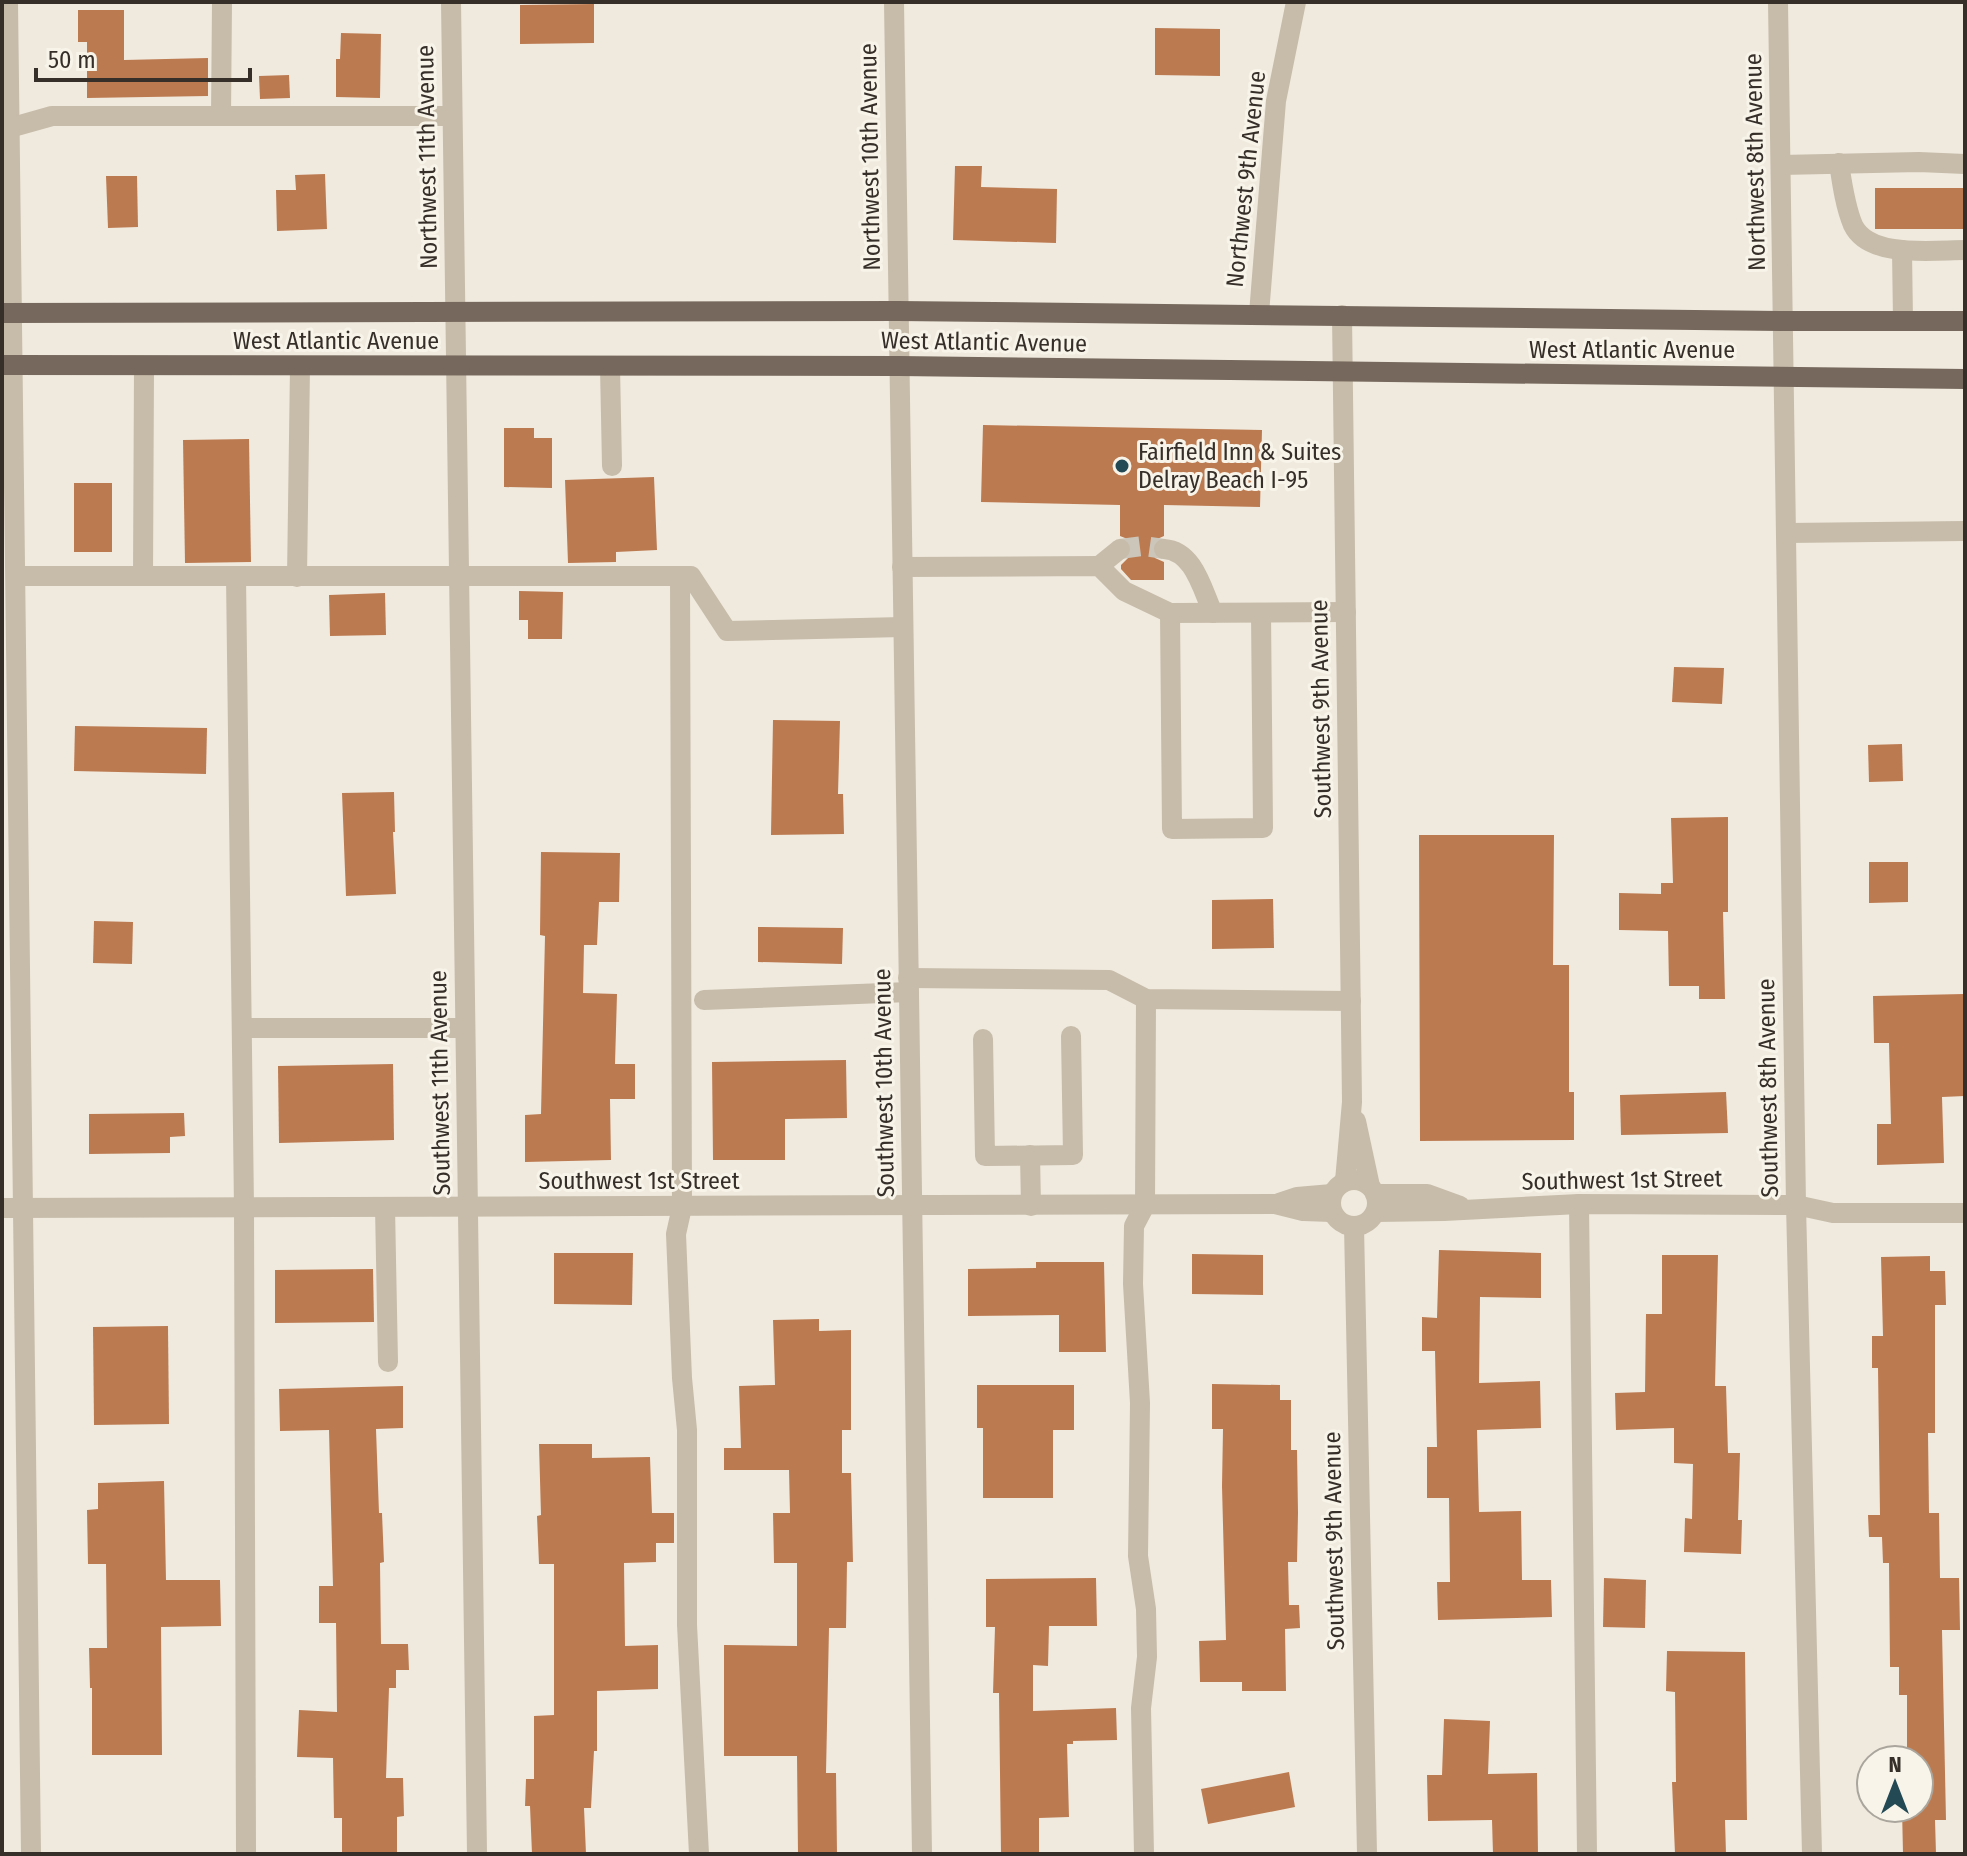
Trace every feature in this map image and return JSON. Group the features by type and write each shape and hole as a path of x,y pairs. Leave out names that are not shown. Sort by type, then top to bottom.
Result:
{"main road":[{"name":"West Atlantic Avenue","path":"6,313 898,311 1965,321"},
{"name":"West Atlantic Avenue","path":"7,365 899,366 1965,379"}],"street":[{"path":"8,2 6,313 9,553 17,576 12,1208 31,1854"},
{"path":"221,116 222,2"},
{"name":"Northwest 11th Avenue","path":"451,2 454,311"},
{"name":"Northwest 10th Avenue","path":"894,2 898,311"},
{"name":"Northwest 9th Avenue","path":"1259,314 1276,101 1296,2"},
{"name":"Northwest 8th Avenue","path":"1778,2 1783,321"},
{"path":"6,130 52,116 452,116"},
{"path":"1839,163 1854,228 1872,244 1902,250 1965,250"},
{"path":"1781,165 1965,164"},
{"path":"1902,250 1903,321"},
{"name":"Southwest 11th Avenue","path":"454,311 477,1854"},
{"name":"Southwest 10th Avenue","path":"898,311 922,1854"},
{"name":"Southwest 9th Avenue","path":"1336,1196 1352,1102 1342,315"},
{"name":"Southwest 8th Avenue","path":"1783,321 1796,1205 1812,1854"},
{"path":"143,576 144,367"},
{"path":"297,577 300,367"},
{"path":"610,367 612,466"},
{"path":"1787,533 1965,531"},
{"path":"902,567 1099,566 1120,549"},
{"path":"1164,549 1176,550 1189,561 1213,613"},
{"path":"1099,566 1124,591 1170,613 1346,612"},
{"path":"17,576 691,576 727,631 903,627"},
{"path":"236,576 244,1208 246,1854"},
{"path":"680,576 682,1207 676,1234 687,1430 687,1612 699,1854"},
{"path":"1170,613 1172,829 1202,829 1263,828 1261,613"},
{"path":"704,1000 909,985 1109,980 1146,999 1351,1001"},
{"path":"1144,1854 1141,1708 1147,1645 1146,1609 1138,1556 1140,1403 1133,1284 1134,1226 1145,1205 1146,999"},
{"path":"242,1028 465,1028"},
{"path":"983,1039 985,1156 1073,1155 1071,1036"},
{"name":"Southwest 9th Avenue","path":"1352,1102 1374,1197"},
{"path":"1030,1155 1031,1206"},
{"name":"Southwest 1st Street","path":"12,1208 1275,1204 1297,1197 1336,1196 1363,1181 1374,1197 1427,1194 1471,1210 1579,1204 1796,1205 1833,1213 1965,1213"},
{"path":"1336,1196 1337,1220 1354,1226 1363,1225 1374,1197"},
{"path":"1579,1204 1587,1854"},
{"path":"385,1207 388,1362"},
{"name":"Southwest 9th Avenue","path":"1354,1226 1367,1854"}],"building":[{"path":"594,4 594,43 520,44 520,5"},
{"path":"78,10 124,10 124,60 208,58 208,96 87,98 87,42 78,42"},
{"path":"1155,28 1220,29 1220,76 1155,75"},
{"path":"341,33 381,34 380,98 336,97 336,59 340,59"},
{"path":"289,75 290,98 260,99 259,76"},
{"path":"955,166 982,166 981,187 1057,189 1056,243 953,240"},
{"path":"325,174 327,229 277,231 276,190 296,190 295,175"},
{"path":"106,176 137,176 138,227 108,228"},
{"path":"1875,188 1965,188 1965,229 1875,229"},
{"name":"Fairfield Inn & Suites Delray Beach I-95","path":"983,425 1262,430 1260,507 1164,505 1164,536 1155,540 1151,547 1155,558 1164,562 1164,580 1131,580 1121,569 1133,548 1130,540 1120,536 1120,505 981,502"},
{"path":"504,428 534,428 534,438 552,438 552,488 504,487"},
{"path":"249,439 251,562 185,563 183,440"},
{"path":"654,477 657,550 616,552 616,562 568,563 565,480"},
{"path":"74,483 112,483 112,552 74,552"},
{"path":"519,591 563,592 562,639 528,639 528,620 519,620"},
{"path":"385,593 386,635 330,636 329,595"},
{"path":"1674,667 1724,668 1722,704 1672,702"},
{"path":"773,720 840,721 838,794 843,794 844,834 771,835"},
{"path":"75,726 207,728 206,774 74,771"},
{"path":"1902,744 1903,781 1869,782 1868,745"},
{"path":"394,792 396,894 346,896 342,793"},
{"path":"1728,817 1728,912 1723,912 1725,999 1699,999 1699,986 1669,986 1668,931 1619,930 1619,893 1661,894 1661,883 1673,883 1671,818"},
{"path":"1419,835 1554,835 1553,965 1569,965 1569,1092 1574,1092 1574,1140 1420,1141"},
{"path":"541,852 620,853 619,902 599,902 597,945 584,945 583,993 617,994 615,1064 635,1064 635,1099 610,1099 611,1160 525,1162 525,1115 541,1114 545,936 540,935"},
{"path":"1869,862 1908,862 1908,902 1869,903"},
{"path":"1273,899 1274,948 1212,949 1212,900"},
{"path":"94,921 133,922 132,964 93,963"},
{"path":"758,927 843,928 842,964 758,962"},
{"path":"1964,994 1965,1096 1942,1097 1944,1163 1877,1165 1877,1124 1891,1124 1889,1043 1874,1043 1873,996"},
{"path":"846,1060 847,1118 785,1119 785,1160 713,1160 712,1062"},
{"path":"393,1064 394,1140 279,1143 278,1066"},
{"path":"1726,1092 1728,1133 1621,1135 1620,1095"},
{"path":"184,1113 185,1136 170,1137 170,1153 89,1154 89,1114"},
{"path":"1439,1250 1541,1253 1541,1298 1480,1297 1479,1383 1540,1381 1541,1428 1477,1430 1479,1512 1521,1511 1522,1580 1551,1580 1552,1617 1438,1620 1437,1582 1450,1582 1449,1498 1427,1498 1427,1447 1437,1447 1435,1351 1422,1351 1422,1317 1437,1318"},
{"path":"554,1253 633,1253 632,1305 554,1304"},
{"path":"1192,1254 1263,1255 1263,1295 1192,1294"},
{"path":"1662,1255 1718,1255 1715,1386 1726,1386 1728,1453 1740,1453 1738,1520 1742,1520 1741,1554 1684,1552 1685,1518 1692,1519 1693,1464 1674,1463 1674,1428 1616,1430 1615,1393 1645,1392 1646,1314 1662,1314"},
{"path":"1930,1256 1930,1271 1945,1271 1946,1305 1935,1305 1935,1433 1928,1433 1929,1513 1939,1513 1940,1578 1959,1578 1960,1630 1942,1630 1946,1820 1935,1820 1935,1744 1907,1744 1907,1695 1899,1695 1899,1667 1890,1667 1889,1563 1883,1563 1882,1537 1869,1537 1868,1515 1880,1515 1878,1368 1872,1368 1872,1336 1883,1336 1881,1257"},
{"path":"1036,1262 1104,1262 1106,1352 1059,1352 1059,1315 968,1316 968,1269 1036,1268"},
{"path":"373,1269 374,1322 275,1323 275,1270"},
{"path":"819,1319 819,1331 851,1330 851,1430 842,1430 842,1473 851,1473 853,1562 847,1562 846,1628 829,1628 826,1773 836,1773 837,1854 798,1854 797,1756 724,1756 724,1645 797,1646 797,1563 774,1563 773,1513 790,1513 789,1470 724,1470 724,1448 741,1448 739,1386 775,1385 773,1320"},
{"path":"168,1326 169,1424 94,1425 93,1327"},
{"path":"1212,1384 1280,1385 1280,1400 1291,1400 1291,1450 1297,1450 1298,1513 1297,1562 1288,1562 1289,1605 1299,1605 1300,1628 1285,1629 1286,1691 1242,1691 1242,1682 1200,1682 1199,1641 1226,1640 1223,1429 1212,1429"},
{"path":"977,1385 1074,1385 1074,1430 1053,1430 1053,1498 983,1498 983,1428 977,1428"},
{"path":"403,1386 403,1428 376,1429 384,1562 380,1563 381,1644 408,1644 409,1670 396,1670 396,1688 389,1688 386,1778 403,1778 404,1816 397,1817 397,1854 342,1854 342,1818 334,1818 333,1758 297,1757 299,1710 337,1712 336,1623 319,1623 319,1586 333,1586 329,1430 280,1431 279,1389"},
{"path":"539,1444 592,1444 592,1458 650,1457 652,1513 674,1513 674,1543 656,1543 656,1562 624,1563 625,1646 658,1645 658,1689 597,1691 597,1751 594,1751 591,1808 584,1808 586,1854 532,1854 530,1806 525,1806 526,1779 534,1779 534,1716 554,1715 554,1564 539,1564"},
{"path":"164,1481 166,1580 220,1580 221,1626 161,1627 162,1755 92,1755 89,1648 107,1648 106,1564 88,1564 87,1510 98,1509 98,1483"},
{"path":"1096,1578 1097,1626 1049,1626 1048,1666 1033,1665 1033,1711 1116,1708 1117,1740 1073,1741 1073,1744 1067,1744 1069,1817 1039,1818 1039,1854 1001,1854 999,1693 993,1693 995,1627 986,1627 986,1579"},
{"path":"1604,1578 1646,1580 1645,1628 1603,1627"},
{"path":"1667,1651 1745,1652 1747,1820 1725,1820 1726,1854 1675,1854 1672,1782 1676,1782 1675,1692 1666,1691"},
{"path":"1444,1719 1490,1721 1488,1774 1537,1773 1538,1854 1493,1854 1492,1820 1428,1821 1427,1775 1442,1775"},
{"path":"1289,1772 1295,1807 1208,1824 1201,1789"},
{"path":"1935,1820 1936,1854 1903,1854 1902,1824 1935,1824"}],"tunnel":[{"path":"1120,549 1143,546 1164,549"}],"place":[{"name":"Fairfield Inn & Suites Delray Beach I-95","path":"1122,466"}]}
